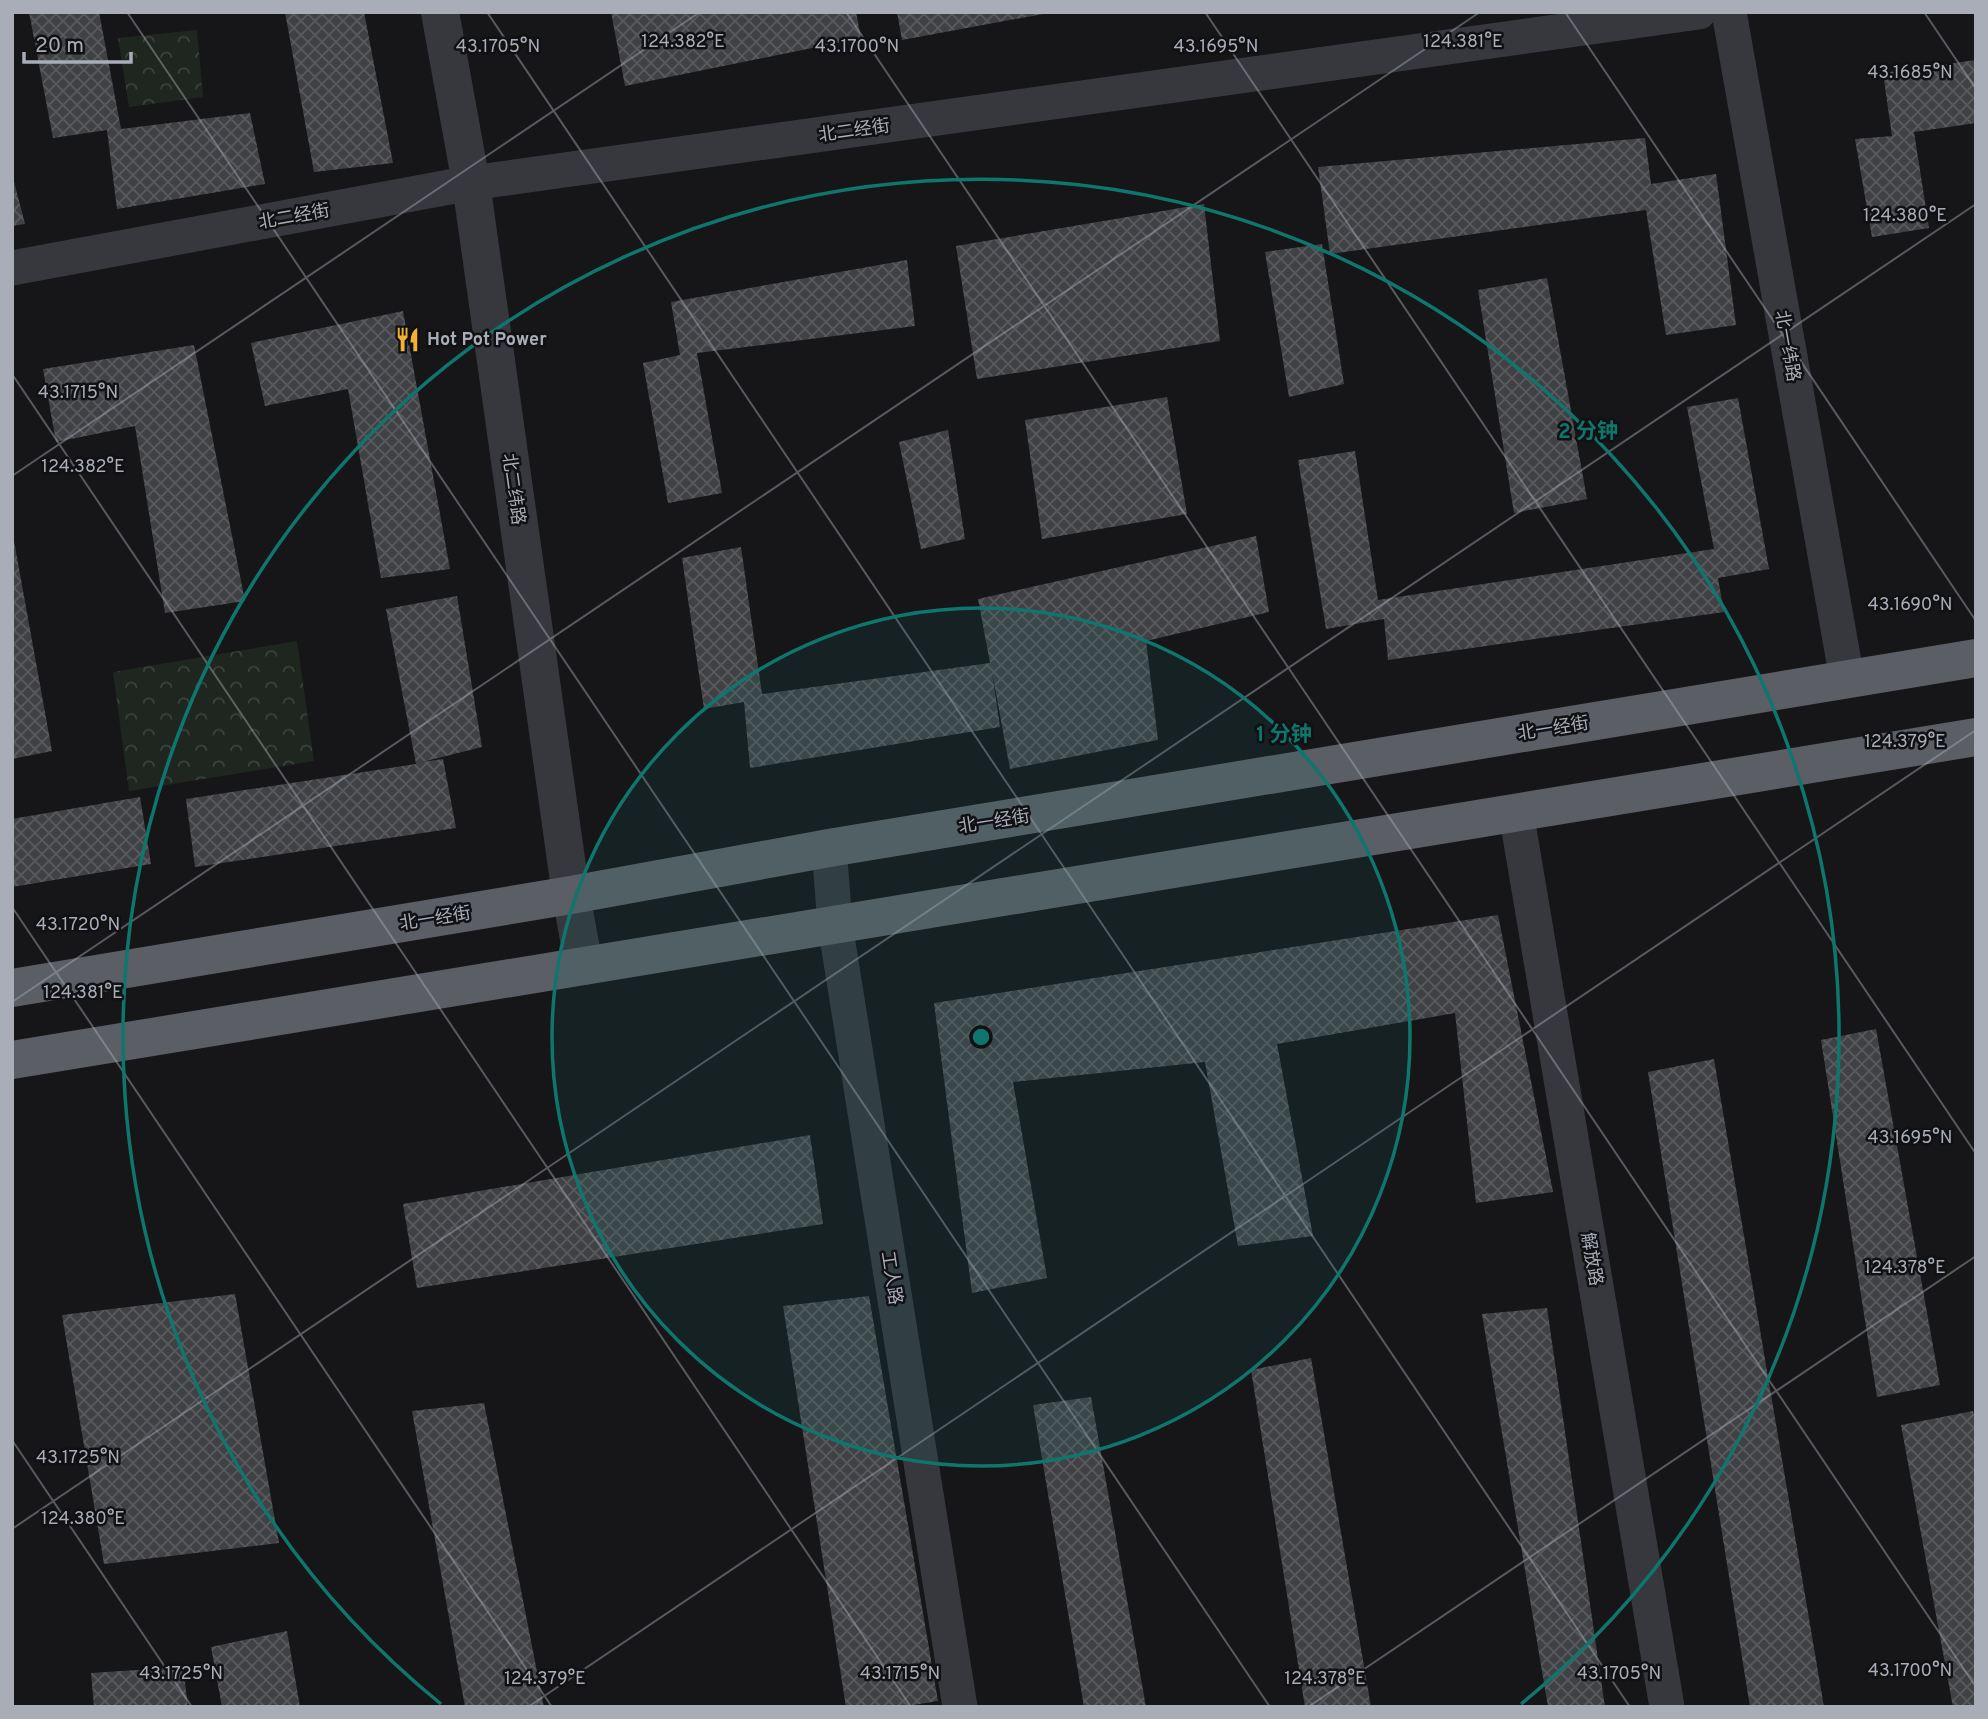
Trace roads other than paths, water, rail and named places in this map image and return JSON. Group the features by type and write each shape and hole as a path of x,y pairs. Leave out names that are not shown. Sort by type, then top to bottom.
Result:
{"highway":[{"name":"北一经街","path":"12,988 570,895 829,848 1976,658"},
{"path":"12,1060 1976,737"}],"street":[{"name":"北二纬路","path":"440,12 471,183 570,895 584,966"},
{"name":"北二经街","path":"12,268 471,183 1699,12"},
{"name":"北一纬路","path":"1729,12 1847,679"},
{"name":"解放路","path":"1516,812 1667,1707"},
{"name":"工人路","path":"829,848 835,924 960,1707"}],"place":[{"name":"Hot Pot Power","path":"407,339"}]}
